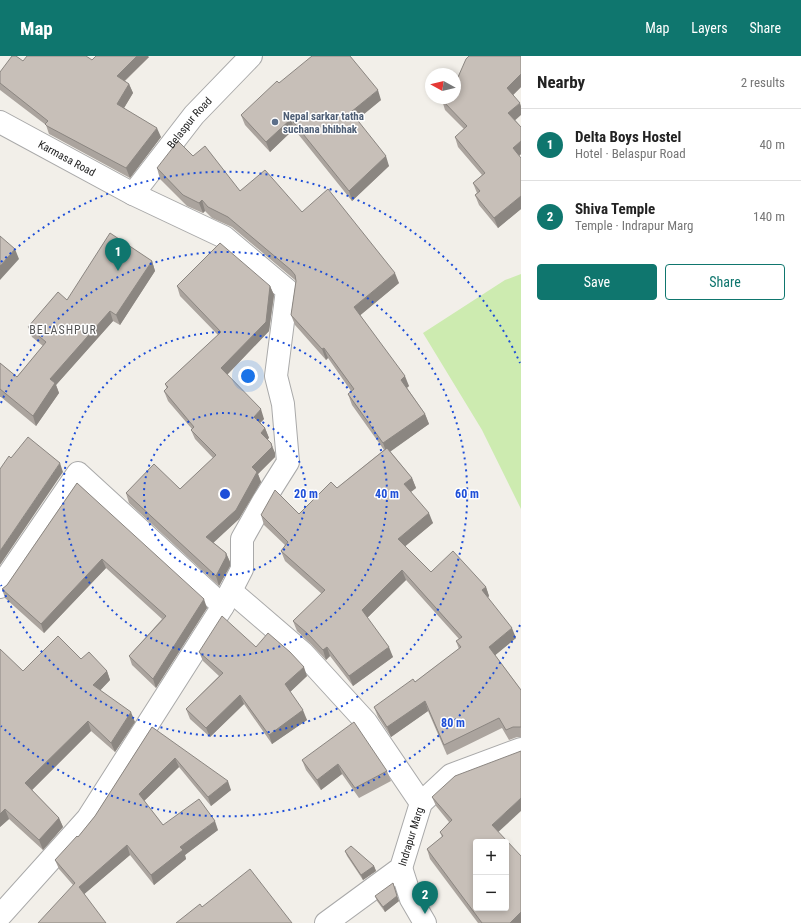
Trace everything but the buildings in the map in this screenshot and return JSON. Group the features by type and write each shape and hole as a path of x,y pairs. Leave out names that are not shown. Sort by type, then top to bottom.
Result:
{"street":[{"name":"Belaspur Road","path":"133,194 194,115 251,56"},
{"name":"Karmasa Road","path":"0,122 133,194 224,237 287,290 276,376 283,404 288,462 242,539 242,569 227,598"},
{"path":"0,587 78,472 227,598 302,652 366,722 421,803"},
{"path":"0,916 88,818 227,598"},
{"name":"Indrapur Marg","path":"326,923 402,868 421,803 451,775 521,750"},
{"path":"402,868 411,899 425,923"}],"green space":[{"path":"521,274 521,509 482,430 423,333 505,280"}],"place":[{"name":"Nepal sarkar tatha suchana bhibhak","path":"275,122"},
{"name":"Delta Boys Hostel","path":"118,271"},
{"name":"Shiva Temple","path":"425,914"}],"district":[{"name":"BELASHPUR","path":"63,330"}]}
